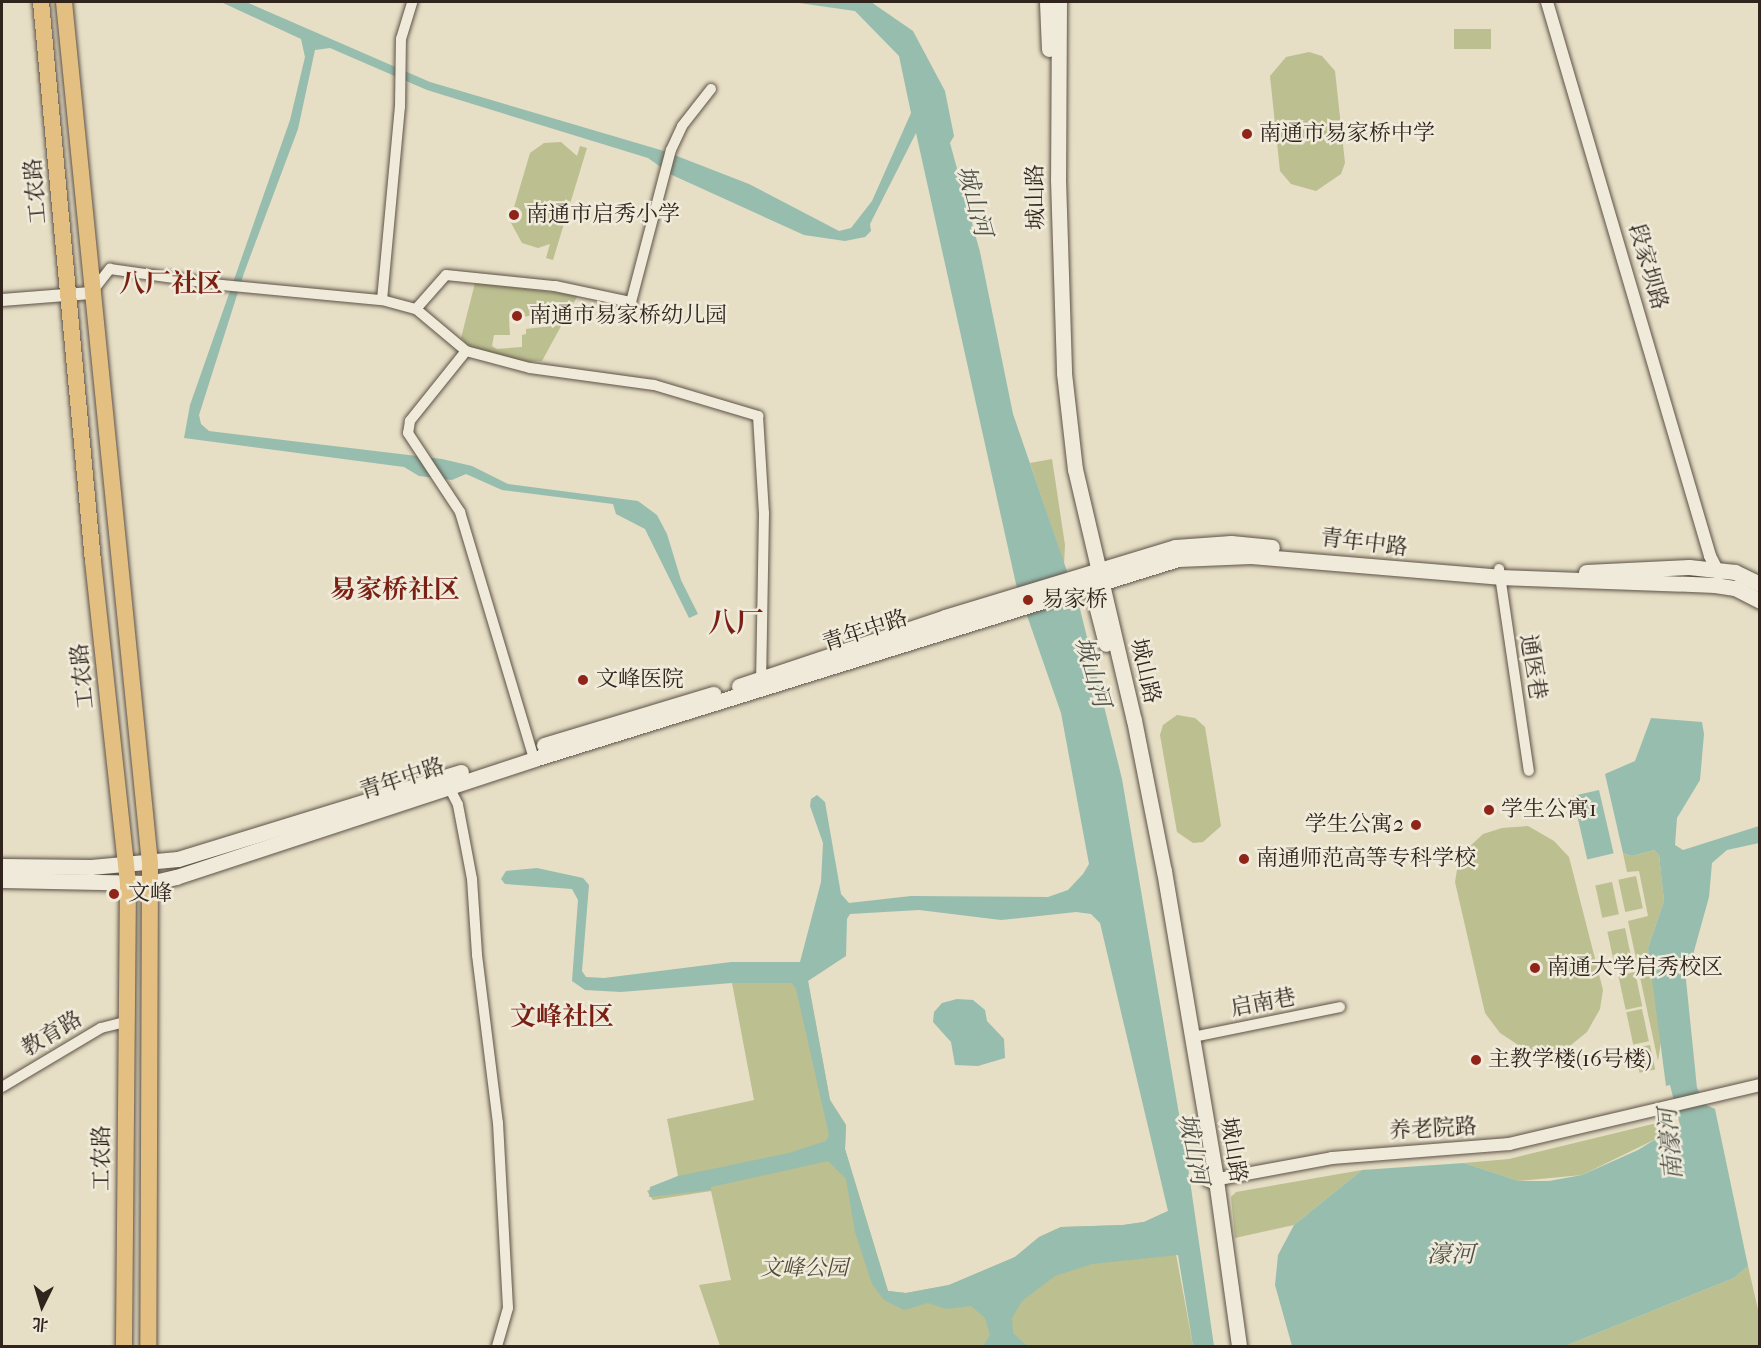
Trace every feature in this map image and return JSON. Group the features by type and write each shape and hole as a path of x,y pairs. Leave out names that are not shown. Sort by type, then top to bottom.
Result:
{"main road":[{"name":"工农路","path":"41,2 127,865 124,1347"},
{"name":"工农路","path":"64,2 91,294 150,863 148,1347"},
{"name":"城山路","path":"1047,2 1056,372 1066,474 1088,579 1144,811 1212,1181 1239,1347"},
{"name":"城山路","path":"1059,2 1058,168 1064,373 1088,579 1140,754 1193,1037 1212,1181 1229,1347"},
{"name":"青年中路","path":"2,866 127,865 178,859 533,754 1017,600 1088,579 1178,559 1218,555 1499,573 1735,580 1757,590"},
{"name":"青年中路","path":"2,880 150,883 449,787 533,754"}],"street":[{"path":"382,300 400,82 401,39 412,2"},
{"name":"段家坝路","path":"1547,2 1707,544 1735,580"},
{"path":"416,309 446,275 555,286 631,302 670,150 682,126 711,89"},
{"path":"2,300 91,294 110,269 225,285 382,300 416,309 466,351 530,368 654,385 758,416 764,513 761,683"},
{"path":"466,351 410,421 408,433 460,512 533,754"},
{"name":"通医巷","path":"1499,573 1529,771"},
{"path":"449,787 458,805 472,879 477,955 498,1123 508,1308 496,1347"},
{"name":"启南巷","path":"1193,1037 1340,1007"},
{"name":"教育路","path":"2,1087 101,1028 125,1022"},
{"name":"养老院路","path":"1212,1181 1332,1158 1509,1144 1760,1085"}],"green space":[{"path":"1454,29 1491,29 1491,49 1454,49"},
{"path":"1309,52 1322,56 1335,71 1345,163 1341,174 1316,191 1291,184 1280,171 1270,76 1286,57"},
{"path":"561,142 577,156 580,146 587,148 553,260 546,258 550,244 538,248 522,243 510,221 530,153 544,143"},
{"name":"南通市易家桥幼儿园","path":"475,283 578,295 542,361 526,362 471,348 461,338","holes":["560,311 561,325 526,329 526,334 522,335 522,347 497,349 492,346 494,335 510,335 509,319"]},
{"path":"1052,459 1065,545 1064,564 1030,463"},
{"path":"1177,715 1195,718 1205,727 1221,826 1203,842 1193,843 1177,832 1160,735 1163,725"},
{"path":"1528,826 1554,841 1569,857 1603,990 1600,1009 1587,1032 1566,1049 1542,1052 1523,1048 1500,1033 1485,1013 1455,882 1458,864 1466,850 1483,834 1502,828"},
{"path":"1654,850 1659,855 1664,901 1648,948 1662,1035 1658,1061 1628,921 1648,916 1639,871 1627,872 1623,853 1632,856"},
{"path":"1636,876 1643,908 1625,912 1618,880"},
{"path":"1612,882 1619,914 1602,918 1595,886"},
{"path":"1625,928 1632,962 1615,966 1607,932"},
{"path":"1635,972 1642,1006 1626,1010 1618,976"},
{"name":"文峰公园","path":"808,981 830,1100 846,1125 845,1149 888,1291 906,1293 949,1285 1015,1257 1039,1237 1061,1227 1144,1222 1168,1211 1193,1346 720,1346 699,1285 731,1280 711,1191 653,1200 647,1191 678,1176 667,1119 754,1100 732,983"},
{"path":"1642,1009 1649,1041 1633,1045 1626,1012"},
{"path":"1650,1045 1655,1069 1640,1073 1634,1048"},
{"path":"1657,1123 1660,1137 1582,1175 1519,1181 1464,1163 1509,1159"},
{"path":"1362,1170 1294,1225 1235,1238 1231,1197 1236,1192"},
{"path":"1748,1266 1759,1314 1759,1346 1565,1346 1734,1278"}],"water":[{"name":"城山河","path":"221,2 246,2 430,82 664,151 749,184 839,231 851,228 872,201 911,113 899,56 855,11 792,2 871,2 913,31 945,91 954,136 950,143 980,252 1013,414 1080,609 1122,779 1188,1167 1214,1346 1193,1346 1178,1255 1092,1264 1055,1276 1022,1301 1012,1318 1013,1333 1027,1346 983,1346 990,1335 985,1318 971,1306 946,1309 928,1303 904,1310 884,1300 872,1284 855,1232 846,1179 828,1161 711,1187 711,1190 649,1197 650,1187 678,1176 789,1153 826,1141 829,1135 796,989 792,983 732,983 621,992 585,990 572,981 578,900 572,889 505,884 501,879 506,871 537,868 583,878 589,885 582,971 586,977 604,978 731,962 800,962 821,882 823,843 810,806 811,799 817,795 825,802 841,894 849,903 911,896 1048,897 1068,890 1089,864 1061,713 1016,584 916,133 870,224 871,231 865,237 845,241 804,235 672,175 648,158 427,90 330,48 315,50 298,129 244,273 199,415 201,424 209,431 442,459 472,466 508,484 638,501 657,515 667,534 681,580 698,614 689,618 645,529 616,514 613,504 502,490 466,474 452,480 419,476 404,467 184,438 190,405 290,120 305,57 301,39","holes":["919,910 1001,920 1076,912 1091,914 1100,923 1168,1211 1144,1222 1061,1227 1039,1237 1015,1257 949,1285 906,1293 888,1291 845,1149 846,1125 830,1100 808,981 846,956 847,919 850,914"]},
{"name":"濠河","path":"1651,718 1702,722 1704,734 1700,780 1677,818 1675,845 1683,850 1759,826 1759,843 1727,850 1712,863 1709,897 1686,980 1697,1088 1706,1105 1715,1109 1748,1266 1734,1278 1565,1346 1292,1346 1275,1285 1278,1255 1294,1225 1362,1170 1464,1163 1519,1181 1549,1181 1582,1175 1638,1150 1659,1137 1659,1131 1680,1125 1670,1085 1666,1086 1648,948 1664,901 1659,855 1654,850 1632,856 1623,853 1605,774 1635,761"},
{"path":"1599,790 1614,853 1587,859 1573,796"},
{"path":"957,999 973,1000 985,1010 987,1021 1004,1039 1005,1058 978,1066 955,1065 951,1042 933,1022 934,1012 942,1003"}],"place":[{"name":"南通市易家桥中学","path":"1247,134"},
{"name":"南通市启秀小学","path":"514,215"},
{"name":"南通市易家桥幼儿园","path":"517,316"},
{"name":"易家桥","path":"1028,600"},
{"name":"文峰医院","path":"583,680"},
{"name":"学生公寓1","path":"1489,810"},
{"name":"学生公寓2","path":"1416,825"},
{"name":"南通师范高等专科学校","path":"1244,859"},
{"name":"文峰","path":"114,894"},
{"name":"南通大学启秀校区","path":"1535,968"},
{"name":"主教学楼(16号楼)","path":"1476,1060"}],"district":[{"name":"八厂社区","path":"171,284"},
{"name":"易家桥社区","path":"395,590"},
{"name":"八厂","path":"736,623"},
{"name":"文峰社区","path":"562,1017"}],"water label":[{"name":"南濠河","path":"1671,1144"}]}
